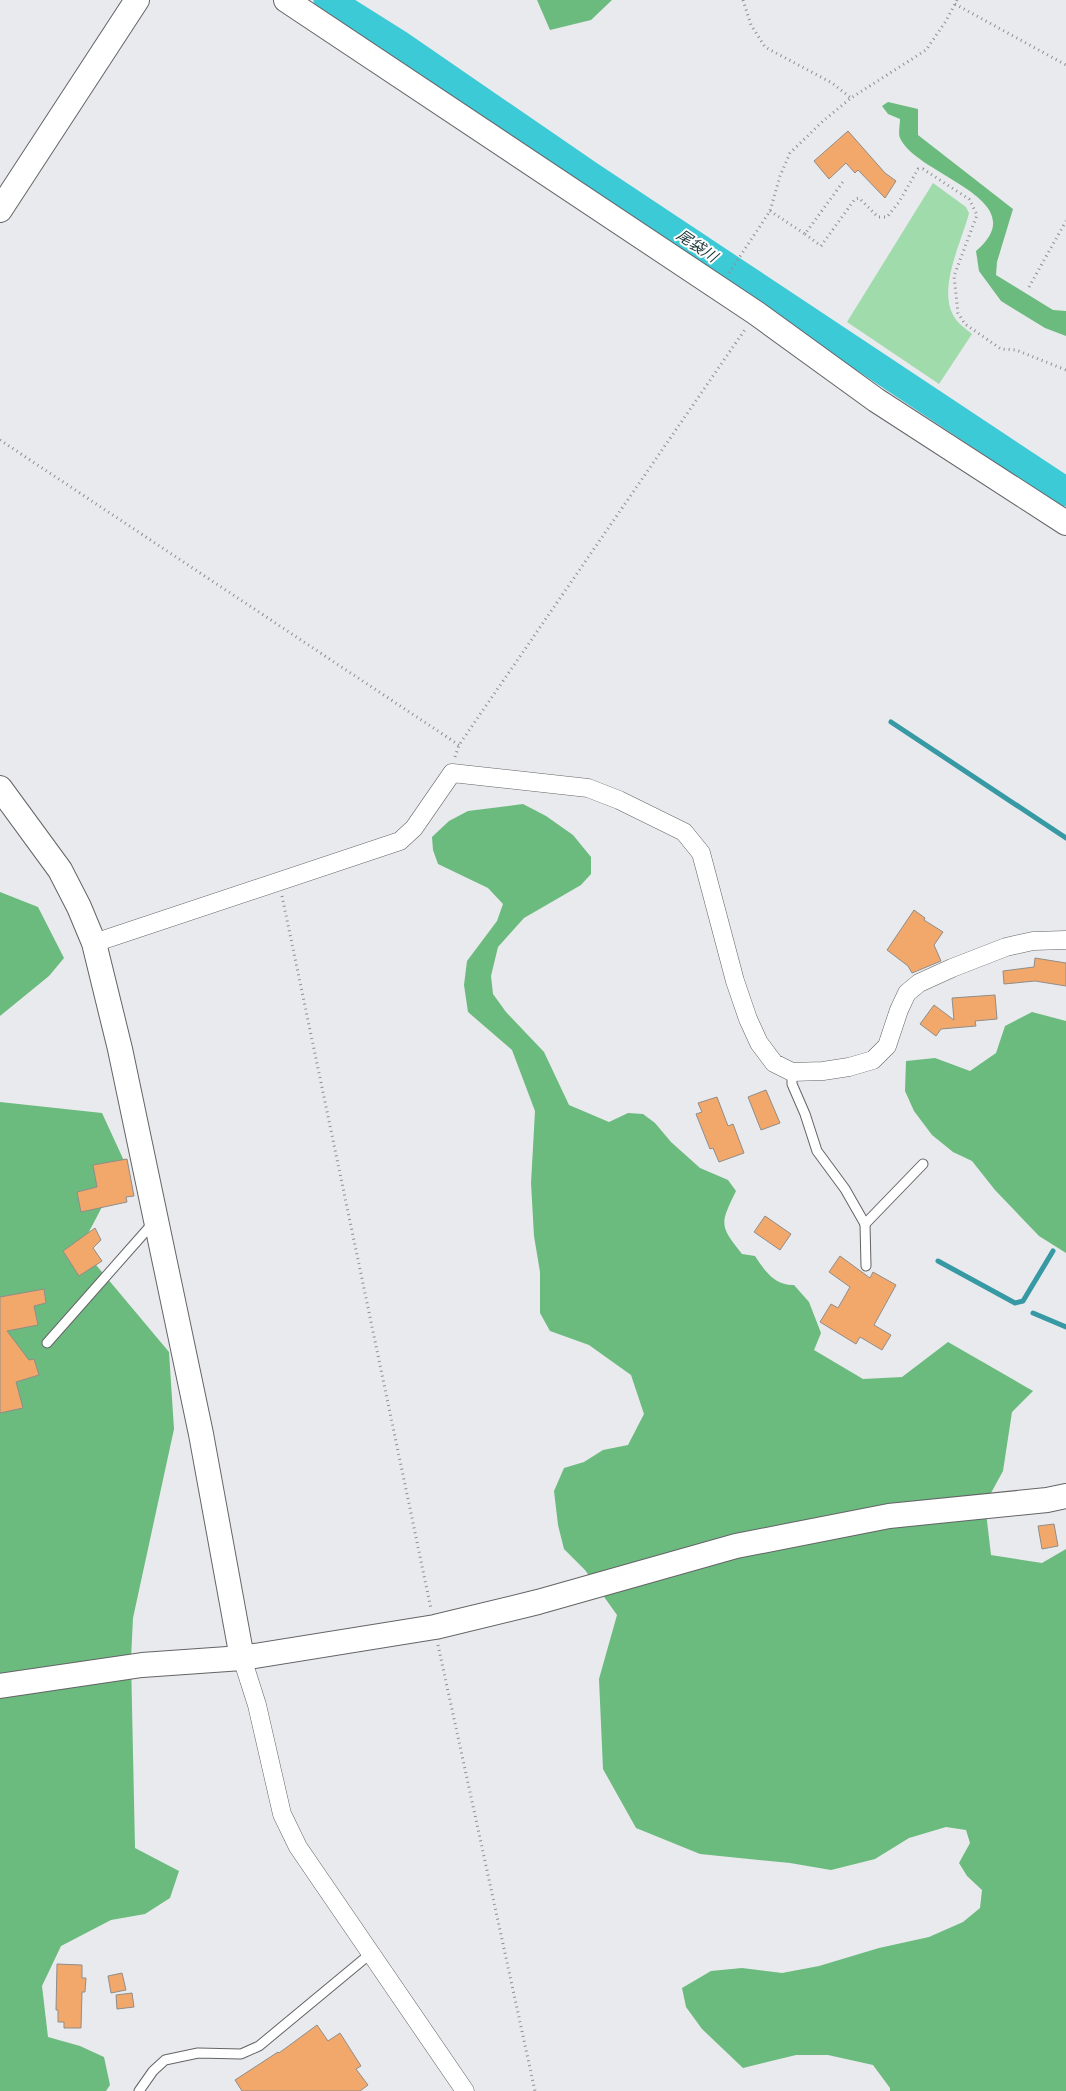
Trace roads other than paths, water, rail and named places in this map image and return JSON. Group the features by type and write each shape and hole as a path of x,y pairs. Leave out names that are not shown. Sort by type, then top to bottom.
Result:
{"street":[{"path":"0,210 137,0"},
{"path":"286,0 756,313 876,400 1066,523"},
{"path":"94,943 400,841 414,828 452,773 588,788 619,800 684,832 701,852 735,982 748,1019 759,1043 774,1063 792,1072 823,1071 849,1067 873,1060 887,1046 899,1010 908,993 919,983 1006,947 1033,941 1066,940"},
{"path":"0,788 60,870 79,907 94,943 120,1049 201,1434 242,1658 257,1705 282,1814 298,1847 465,2091"},
{"path":"0,1686 142,1665 242,1658 434,1627 538,1602 736,1546 889,1516 1047,1500 1066,1496"}],"lane":[{"path":"792,1072 792,1084 805,1114 817,1151 845,1189 865,1224 866,1266"},
{"path":"865,1224 923,1164"},
{"path":"47,1343 156,1220"},
{"path":"139,2091 153,2071 165,2060 198,2052 241,2054 260,2046 370,1954"}],"waterway":[{"name":"尾袋川","path":"328,0 398,44 590,176 1066,492"},
{"path":"891,722 1066,838"},
{"path":"938,1261 1015,1303 1023,1301 1053,1251"},
{"path":"1033,1313 1066,1327"}]}
